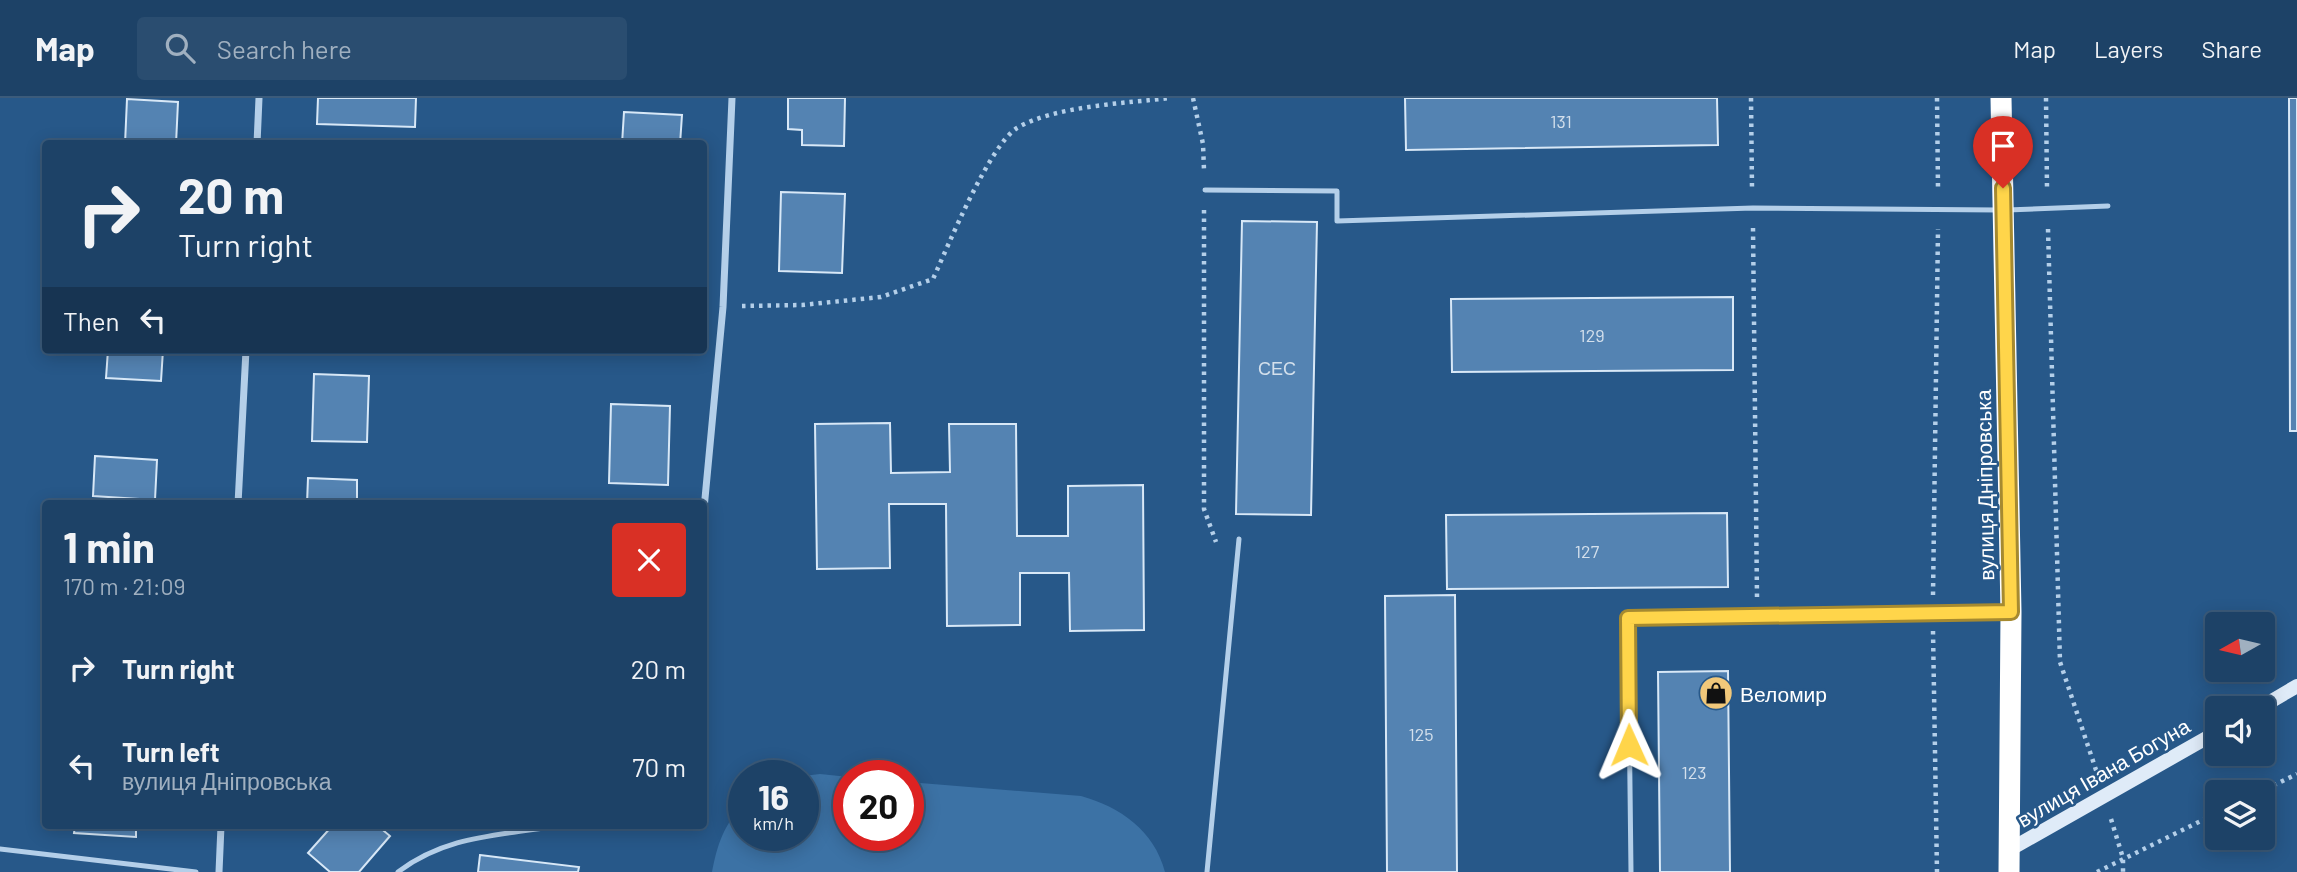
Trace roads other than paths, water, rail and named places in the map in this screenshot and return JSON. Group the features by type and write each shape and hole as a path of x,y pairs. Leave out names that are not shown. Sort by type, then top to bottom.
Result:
{"highway":[{"name":"вулиця Дніпровська","path":"2001,98 2011,612 2010,872"}],"street":[{"path":"257,140 259,98"},
{"path":"705,500 723,307 732,98"},
{"path":"238,500 246,354"},
{"path":"2275,699 2297,686"},
{"name":"вулиця Івана Богуна","path":"2009,850 2205,739"},
{"path":"219,872 221,829"}],"lane":[{"path":"1205,190 1337,191 1337,221 1753,208 2003,210 2108,206"},
{"path":"1208,872 1239,539"},
{"path":"1631,872 1628,618 2011,612"},
{"path":"398,872 428,853 460,840 535,829"},
{"path":"0,849 196,872"}],"place":[{"name":"Веломир","path":"1716,693"}]}
